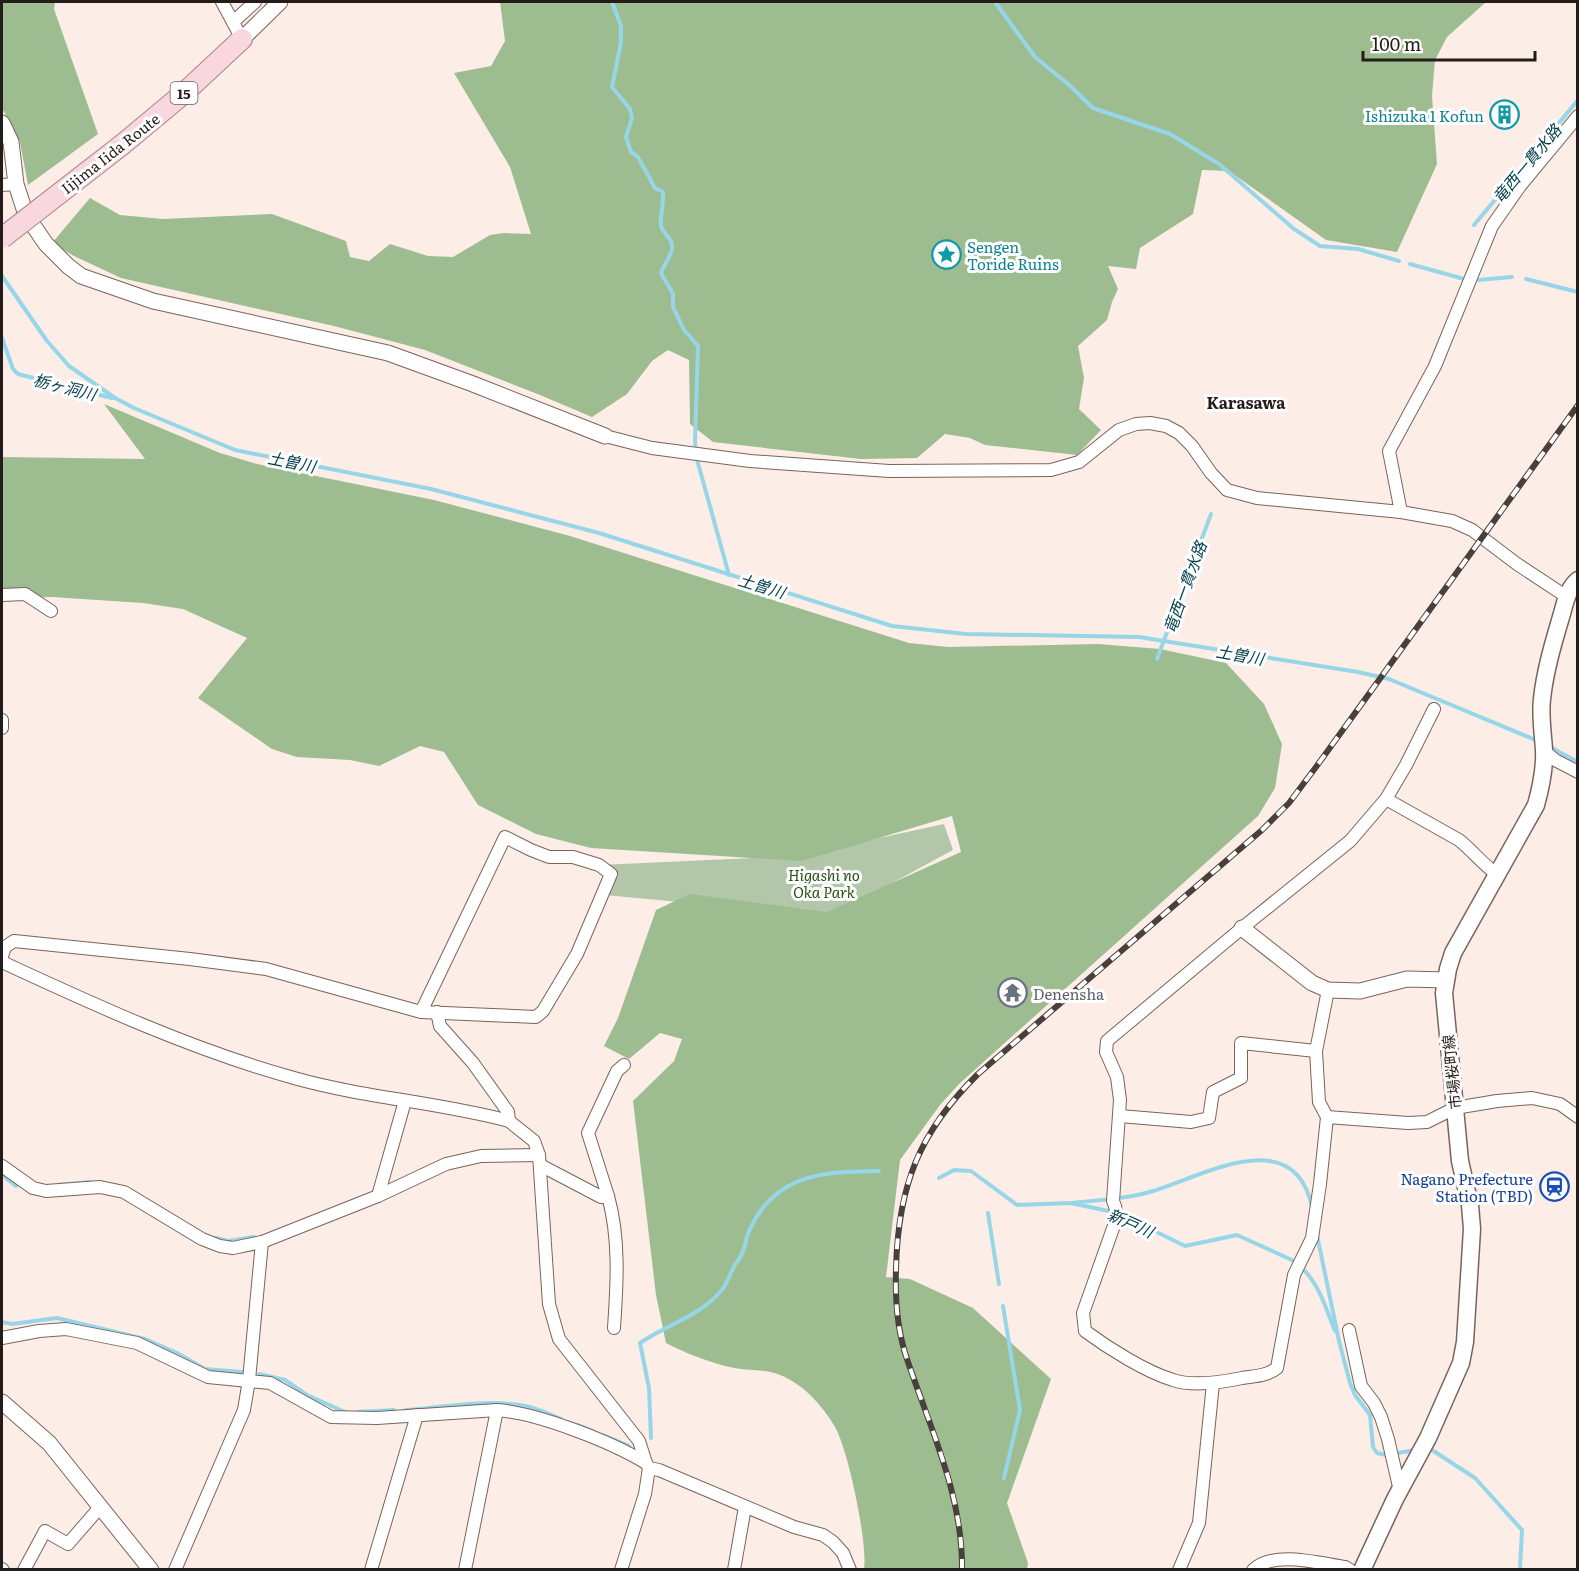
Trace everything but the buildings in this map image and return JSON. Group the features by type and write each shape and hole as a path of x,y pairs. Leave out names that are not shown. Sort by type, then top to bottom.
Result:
{"main road":[{"name":"Iijima Iida Route","path":"2,238 183,94 238,30"},
{"name":"市場桜町線","path":"1362,1569 1428,1438 1461,1363 1465,1342 1472,1229 1470,1205 1460,1161 1444,993 1453,953 1536,805 1543,780 1542,700 1548,664 1567,597 1572,585 1578,580"}],"street":[{"path":"222,2 238,30"},
{"path":"238,30 255,2"},
{"path":"238,30 280,2"},
{"path":"1401,512 1389,451 1435,366 1492,226 1520,186 1578,116"},
{"path":"2,123 11,142 9,184 26,215 46,244 81,276 153,301 388,353 605,436 652,448 750,461 889,471 1051,470 1079,462 1119,430 1136,424 1150,423 1166,426 1179,433 1192,446 1211,473 1227,490 1257,498 1401,512 1452,521 1472,530 1517,564 1567,597"},
{"path":"2,595 25,594 51,611"},
{"path":"1328,990 1316,1051 1319,1102 1327,1117 1312,1238 1294,1275 1277,1368 1271,1373 1213,1383 1174,1381 1125,1357 1085,1331 1083,1313 1116,1211 1113,1202 1120,1116 1117,1077 1106,1052 1107,1041 1242,928 1350,842 1386,799 1434,709"},
{"path":"2,720 2,728"},
{"path":"1543,742 1555,760 1578,772"},
{"path":"1386,799 1458,840 1498,875"},
{"path":"2,956 5,947 14,941 190,958 266,969 421,1012 536,1017 543,1011 577,954 611,874 598,865 573,857 549,856 505,837 421,1012"},
{"path":"1242,928 1312,982 1328,990 1360,991 1407,979 1446,980"},
{"path":"2,962 79,998 212,1052 295,1078 509,1121 534,1141 539,1160 549,1304 559,1339 639,1441 647,1465 645,1494 621,1569"},
{"path":"437,1012 440,1026 473,1063 508,1112 509,1121"},
{"path":"1120,1116 1191,1122 1209,1118 1213,1092 1241,1078 1241,1043 1316,1051"},
{"path":"614,1328 617,1283 616,1245 608,1196 588,1132 617,1071 624,1065"},
{"path":"1327,1117 1408,1123 1427,1122 1455,1108 1532,1098 1560,1104 1578,1117"},
{"path":"378,1196 405,1101"},
{"path":"2,1166 18,1180 46,1191 100,1187 124,1192 178,1226 220,1246 232,1248 262,1242 378,1196 446,1164 481,1156 539,1160 601,1197 608,1196"},
{"path":"175,1569 244,1410 262,1242"},
{"path":"2,1338 66,1329 137,1343 208,1377 270,1383 331,1417 376,1418 497,1410 513,1411 571,1430 631,1454 647,1465 745,1507 794,1527 823,1535 843,1553 850,1569"},
{"path":"1349,1330 1361,1386 1381,1417 1400,1491"},
{"path":"1179,1569 1199,1523 1213,1383"},
{"path":"2,1402 49,1443 151,1569"},
{"path":"465,1569 497,1410"},
{"path":"371,1569 417,1416"},
{"path":"24,1569 45,1531 68,1544 101,1506"},
{"path":"734,1569 745,1507"},
{"path":"1253,1569 1260,1563 1281,1559 1350,1569"}],"green space":[{"path":"2,2 55,2 54,9 98,134 28,185 20,142 2,108"},
{"path":"500,2 1486,2 1447,37 1435,60 1432,96 1437,164 1397,252 1326,240 1229,171 1202,170 1193,214 1140,248 1136,269 1108,266 1118,289 1107,320 1078,346 1084,378 1079,409 1101,430 1077,455 985,445 970,438 945,434 917,458 861,459 713,442 690,424 689,360 668,350 652,361 627,394 592,417 425,350 334,326 121,278 52,243 90,198 120,215 163,219 272,214 346,241 350,257 369,261 390,244 428,256 453,257 490,235 531,234 510,167 454,73 491,66 505,41"},
{"path":"104,404 220,453 257,464 434,500 570,536 909,643 948,647 1098,644 1160,649 1226,663 1264,704 1282,744 1275,788 1258,816 959,1084 940,1105 900,1160 886,1277 910,1279 973,1308 1051,1379 1007,1503 1028,1563 1027,1569 864,1569 863,1539 851,1475 840,1438 825,1411 797,1384 780,1375 717,1364 666,1343 656,1295 633,1101 674,1061 682,1039 660,1033 629,1059 604,1046 618,1018 656,910 690,894 827,912 961,852 952,816 802,861 591,848 536,834 478,805 444,752 420,746 379,766 350,760 297,757 272,749 198,698 247,638 183,609 143,603 52,597 2,598 2,457 145,459"},
{"name":"Higashi no Oka Park","path":"944,824 953,850 831,916 604,895 611,874 599,865 796,856"}],"waterway":[{"path":"612,2 621,26 621,42 612,87 630,109 632,118 626,137 631,152 638,157 655,188 663,192 661,226 672,247 661,273 673,294 673,307 684,330 698,346 696,456 729,575"},
{"path":"995,2 1035,57 1093,108 1170,134 1219,164 1294,229 1320,246 1358,249 1399,261"},
{"name":"竜西一貫水路","path":"1474,225 1578,100"},
{"name":"竜西一貫水路","path":"1410,264 1464,279"},
{"name":"土曽川","path":"2,276 47,341 69,366 115,398 134,408 235,450 431,489 599,533 892,626 966,634 1139,637 1358,672 1389,679 1538,741"},
{"path":"1478,280 1512,277"},
{"path":"1526,279 1578,292"},
{"name":"栃ヶ洞川","path":"2,338 13,369 18,374 112,398"},
{"name":"竜西一貫水路","path":"1157,659 1211,514"},
{"name":"土曽川","path":"1550,747 1578,762"},
{"path":"1071,1203 1143,1194 1221,1167 1244,1162 1267,1161 1287,1167 1302,1181 1312,1207"},
{"name":"新戸川","path":"939,1178 954,1170 971,1171 1017,1205 1071,1203 1113,1212"},
{"name":"新戸川","path":"651,1438 649,1388 640,1343 693,1314 713,1300 725,1285 742,1253 750,1229 761,1210 773,1196 804,1179 839,1173 879,1171"},
{"path":"2,1175 16,1186"},
{"path":"58,1185 90,1182"},
{"name":"竜西一貫水路","path":"988,1213 999,1284"},
{"name":"新戸川","path":"1120,1214 1185,1246 1237,1235 1292,1260"},
{"path":"1317,1235 1339,1341"},
{"path":"216,1238 228,1241 254,1237"},
{"name":"新戸川","path":"1305,1271 1319,1292 1335,1331"},
{"name":"竜西一貫水路","path":"1003,1306 1020,1410 1004,1478"},
{"path":"2,1322 12,1324 57,1318 145,1339 205,1369 243,1372"},
{"name":"新戸川","path":"1339,1341 1355,1395 1370,1415 1373,1447 1377,1453 1386,1455 1415,1450"},
{"path":"259,1374 285,1380 307,1395 345,1412"},
{"path":"406,1410 500,1403 530,1407 561,1419"},
{"path":"358,1412 394,1410"},
{"path":"578,1425 593,1431"},
{"path":"603,1435 629,1446"},
{"name":"新戸川","path":"1432,1450 1475,1478 1522,1530 1520,1570"}],"railway":[{"path":"962,1570 961,1542 951,1488 904,1348 896,1303 896,1269 901,1212 907,1186 927,1139 941,1117 978,1074 1262,830 1289,803 1578,405"}],"place":[{"name":"Ishizuka 1 Kofun","path":"1505,115"},
{"name":"Sengen Toride Ruins","path":"946,255"},
{"name":"Denensha","path":"1012,993"},
{"name":"Nagano Prefecture Station (TBD)","path":"1554,1187"}],"district":[{"name":"Karasawa","path":"1246,402"}]}
